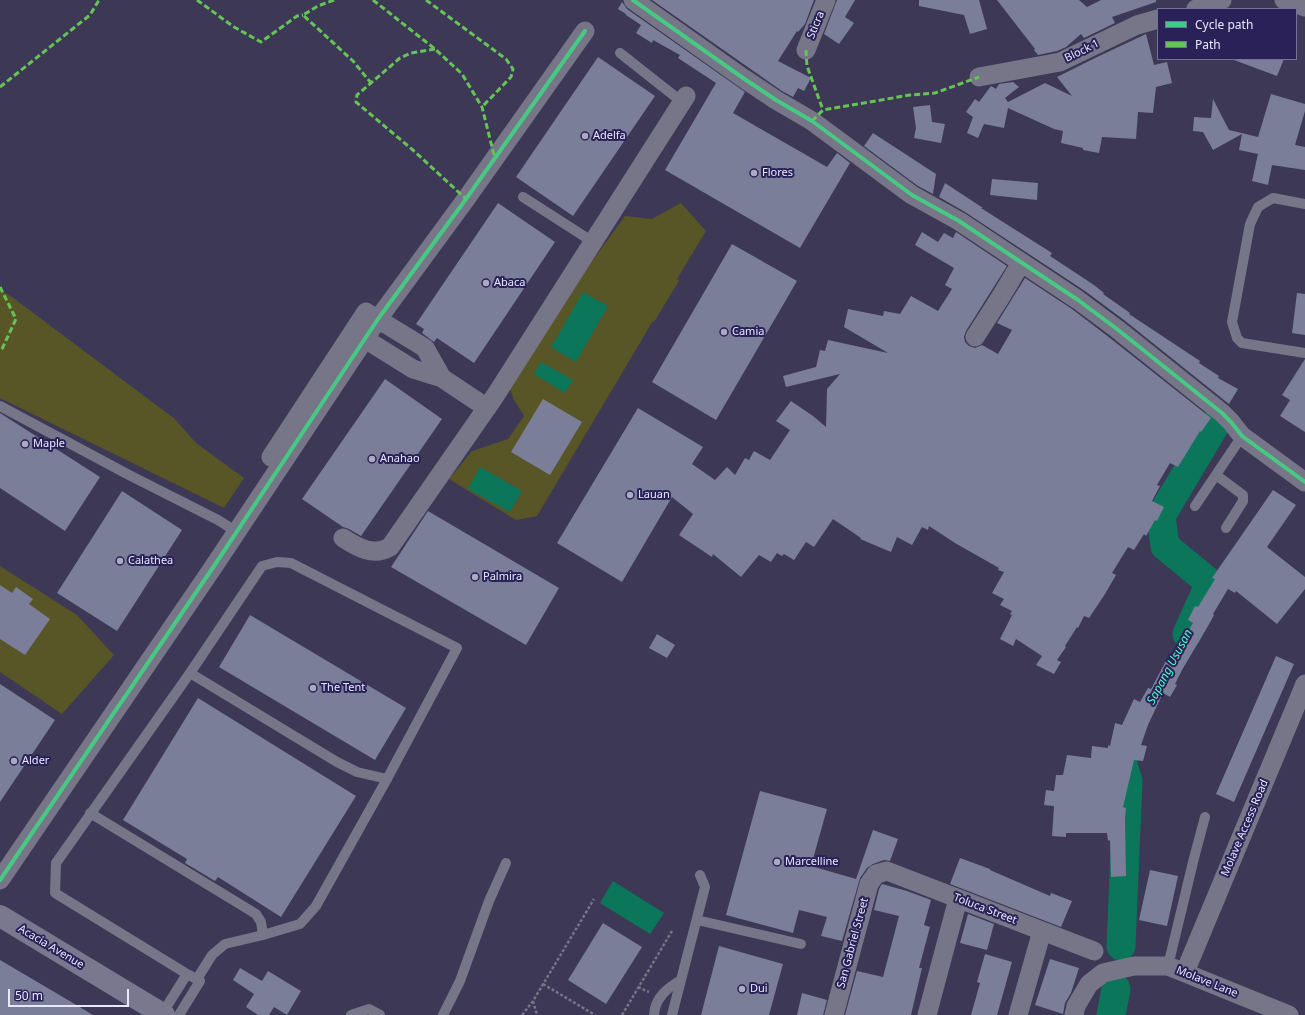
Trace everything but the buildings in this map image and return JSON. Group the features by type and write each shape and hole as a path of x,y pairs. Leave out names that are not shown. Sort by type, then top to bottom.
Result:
{"street":[{"path":"633,0 756,87 812,122 912,194 959,220 1078,300 1222,413 1242,436 1305,482"},
{"name":"Sticra","path":"806,50 826,0"},
{"path":"1199,8 1222,0"},
{"path":"1284,0 1305,6"},
{"name":"Block 1","path":"979,77 1060,62 1137,25 1157,19"},
{"path":"0,880 152,645 231,528 378,319 466,199 585,31"},
{"path":"343,538 363,549 373,552 384,551 390,547 487,408 684,99"},
{"path":"975,337 1021,263"},
{"path":"231,528 366,312 425,348 442,378"},
{"path":"365,339 413,369 442,378 487,408"},
{"path":"0,860 152,645"},
{"name":"Molave Access Road","path":"1177,969 1305,684"},
{"name":"Toluca Street","path":"876,874 887,871 1094,951"},
{"name":"San Gabriel Street","path":"834,1015 868,884 876,874"},
{"path":"927,1015 958,899"},
{"name":"Acacia Avenue","path":"0,916 168,1015"},
{"path":"1018,1015 1042,931"},
{"name":"Molave Lane","path":"1074,1015 1076,1006 1089,984 1103,973 1134,966 1177,969 1289,1015"}],"lane":[{"path":"620,53 684,99"},
{"path":"523,197 593,242"},
{"path":"1305,204 1273,198 1258,207 1250,224 1232,322 1237,338 1242,343 1305,354"},
{"path":"0,406 231,528"},
{"path":"1195,506 1242,436"},
{"path":"1216,475 1243,495 1243,501 1226,528"},
{"path":"168,1015 198,980 212,955 225,944 300,924 316,906 387,780 457,648 291,563 277,562 262,566 190,673 56,863 55,893 198,980"},
{"path":"190,673 337,762 357,772 387,780"},
{"path":"90,813 256,914 261,922 263,935"},
{"path":"1177,969 1194,858 1205,817"},
{"path":"443,1015 460,981 489,901 506,863"},
{"path":"672,1015 705,887 700,875"},
{"path":"697,920 800,944"},
{"path":"168,1015 187,974"},
{"path":"654,1015 656,1004 660,997 671,986 681,980"},
{"path":"351,1015 369,1009 380,1015"}],"path":[{"path":"522,1015 533,1001 594,899"},
{"path":"622,1015 672,931"},
{"path":"543,984 595,1015"},
{"path":"533,1001 537,1015"}],"shaded area":[{"path":"681,203 706,231 677,279 679,281 654,322 653,321 537,516 516,520 449,479 472,451 508,439 524,416 514,400 509,386 590,264 625,216 652,219"},
{"path":"0,290 12,297 175,419 196,443 244,478 224,508 0,398"},
{"path":"583,292 608,306 576,362 551,347"},
{"path":"541,362 573,380 565,393 534,374"},
{"path":"480,467 522,491 510,512 468,489"},
{"path":"0,566 77,615 114,655 62,714 0,672"},
{"path":"613,881 664,913 650,934 600,903"}],"waterway":[{"name":"Sapang Ususan","path":"1187,634 1210,583 1165,546 1161,516 1218,420"},
{"name":"Sapang Ususan","path":"1121,946 1128,781 1121,758 1127,748"},
{"name":"Sapang Ususan","path":"1111,1015 1116,989"}],"marked path":[{"path":"0,87 90,15 99,0"},
{"path":"197,0 234,27 261,42 297,16 303,15"},
{"path":"334,0 318,6 303,15 353,61 371,83"},
{"path":"373,0 435,49 462,74 482,107 495,159"},
{"path":"426,0 506,59 513,69 511,77 482,107"},
{"path":"435,49 411,53 400,58 357,95 356,102 414,151 466,199"},
{"path":"806,50 807,66 823,110"},
{"path":"812,121 823,110 910,95 935,93 979,77"},
{"path":"0,287 16,319 0,351"}],"cycle path":[{"path":"633,0 743,78 776,100 812,121 912,195 959,221 1078,300 1117,329 1222,413 1242,436 1305,482"},
{"path":"0,880 214,566 378,319 466,199 585,31"}],"place":[{"name":"Adelfa","path":"585,136"},
{"name":"Flores","path":"754,173"},
{"name":"Abaca","path":"486,283"},
{"name":"Camia","path":"724,332"},
{"name":"Maple","path":"25,444"},
{"name":"Anahao","path":"372,459"},
{"name":"Lauan","path":"630,495"},
{"name":"Calathea","path":"120,561"},
{"name":"Palmira","path":"475,577"},
{"name":"The Tent","path":"313,688"},
{"name":"Alder","path":"14,761"},
{"name":"Marcelline","path":"777,862"},
{"name":"Dui","path":"742,989"}]}
